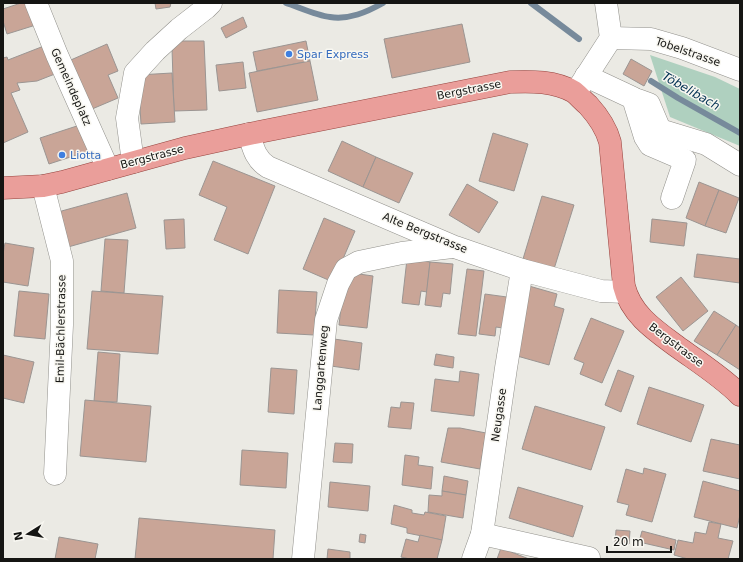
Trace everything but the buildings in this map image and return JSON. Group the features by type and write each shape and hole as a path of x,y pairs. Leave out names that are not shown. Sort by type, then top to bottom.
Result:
{"main road":[{"name":"Bergstrasse","path":"3,188 44,186 185,148 510,82 534,81 562,87 580,85 607,132 610,142 622,270 625,292 629,302 646,323 728,383 740,395"}],"street":[{"name":"Gemeindeplatz","path":"36,3 57,55 108,169"},
{"path":"133,162 128,118 135,73 155,51 211,3"},
{"path":"606,3 611,38 580,85 633,98 649,104 660,130 706,144 740,165"},
{"name":"Tobelstrasse","path":"611,38 651,39 682,48 740,70"},
{"path":"633,98 645,137 650,145 685,160 672,198"},
{"name":"Alte Bergstrasse","path":"249,134 256,155 261,163 268,167 455,247 522,270 601,291 625,292"},
{"name":"Emil-Bächlerstrasse","path":"44,186 62,261 62,325 55,474"},
{"name":"Langgartenweg","path":"303,559 326,320 338,284 346,269 359,262 402,253 455,247"},
{"name":"Neugasse","path":"473,559 482,534 522,270"},
{"path":"482,534 588,558"}],"green space":[{"path":"650,55 715,77 740,89 740,146 670,117"}],"waterway":[{"name":"Töbelibach","path":"286,3 320,15 337,18 358,14 383,3"},
{"name":"Töbelibach","path":"531,3 579,39"},
{"name":"Töbelibach","path":"651,81 740,133"}],"place":[{"name":"Spar Express","path":"289,54"},
{"name":"Liotta","path":"62,155"}]}
